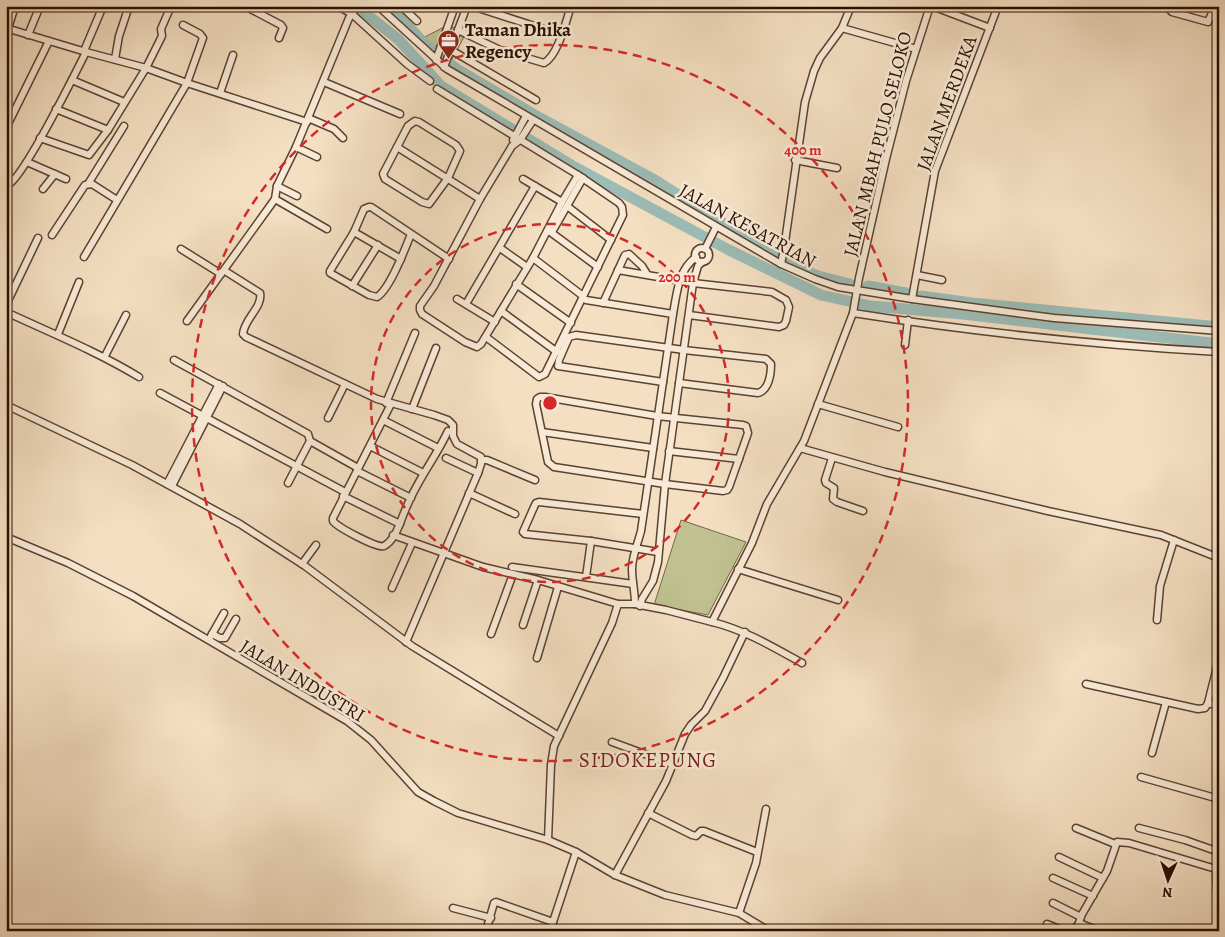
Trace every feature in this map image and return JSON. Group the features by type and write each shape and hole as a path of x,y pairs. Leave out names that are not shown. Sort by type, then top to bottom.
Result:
{"street":[{"path":"6,38 15,6"},
{"path":"28,35 40,6"},
{"path":"6,189 27,162 72,80 103,6"},
{"path":"115,59 121,29 129,6"},
{"path":"40,138 89,155 108,130 146,68 162,36 161,29 171,6"},
{"path":"245,6 281,25 283,28 279,38"},
{"path":"338,6 355,10 407,64 430,81"},
{"name":"JALAN KESATRIAN","path":"378,6 439,53 445,65 524,118 715,228 820,282 857,290 912,295 1054,318 1219,332"},
{"path":"401,6 417,20"},
{"path":"472,6 562,35"},
{"path":"458,30 491,47 539,62 549,61 562,35 571,6"},
{"path":"781,262 804,102 820,58 842,28 851,6"},
{"path":"931,6 990,28"},
{"name":"JALAN MBAH PULO SELOKO","path":"712,622 752,543 767,504 800,448 853,310 886,158 916,50 931,6"},
{"name":"JALAN MERDEKA","path":"912,295 935,171 998,6"},
{"path":"1166,6 1172,12 1208,22 1215,6"},
{"path":"445,65 450,53 466,9 454,7 439,53 450,53 536,100"},
{"path":"187,321 275,199 277,186 308,120 355,10"},
{"path":"84,256 186,83 203,38 200,34 183,25"},
{"path":"842,28 916,50"},
{"path":"8,29 146,68 186,83 308,120 334,129 343,138"},
{"path":"6,128 50,41"},
{"path":"220,93 233,55"},
{"path":"72,80 124,102"},
{"path":"324,82 400,114"},
{"path":"437,89 515,134 581,176 620,203 622,207 623,215 585,298 545,374 539,377 486,338"},
{"path":"56,109 108,130"},
{"path":"524,118 515,134 512,146 480,199 449,259 420,306 422,314 472,345 478,346 486,338 581,176"},
{"path":"415,121 456,145 460,151 448,178 429,204 422,202 385,179 384,171 408,126 415,121"},
{"path":"512,146 521,138 532,121"},
{"path":"52,235 84,185 88,184 124,126"},
{"path":"296,147 317,157"},
{"path":"397,147 480,199"},
{"path":"796,160 837,168"},
{"path":"27,162 66,178"},
{"path":"43,189 55,174"},
{"path":"523,179 564,204 611,240"},
{"path":"88,184 92,184 117,200"},
{"path":"277,186 297,196"},
{"path":"466,304 535,186"},
{"path":"275,199 327,229"},
{"path":"412,234 384,290 377,297 352,286 334,276 330,271 354,232 364,209 369,207 412,234 449,259"},
{"path":"705,249 715,228"},
{"path":"550,231 598,267"},
{"path":"354,232 401,259"},
{"path":"6,305 38,238"},
{"path":"352,286 378,245"},
{"path":"500,248 527,267"},
{"path":"181,249 260,293 260,301 244,326 243,334 246,337 388,403 448,420 453,425 453,436 457,444 481,456 482,460 478,473 406,642"},
{"path":"638,605 634,586 633,561 638,548 679,281 688,263 696,257 698,250 705,249"},
{"path":"638,605 653,581 656,572 669,451 693,283 698,266 702,262 707,261 709,257 709,253 705,249"},
{"path":"603,303 625,255 629,254 642,266 647,274"},
{"path":"696,257 702,262"},
{"path":"533,258 585,298 603,303 673,314"},
{"path":"618,270 693,283 772,292 788,302 788,315 784,325 779,327 689,315"},
{"path":"917,274 942,280"},
{"path":"58,334 79,282"},
{"path":"516,284 571,324"},
{"path":"457,299 495,322"},
{"path":"853,310 908,324 1101,345 1219,352"},
{"path":"501,311 557,352"},
{"path":"6,312 105,356 139,376"},
{"path":"105,356 126,315"},
{"path":"905,345 908,324"},
{"path":"415,333 383,420 344,494 333,520 338,526 378,546 384,546 394,535 410,498 448,431"},
{"path":"663,382 558,366 559,360 572,336 766,360 769,361 771,368 766,388 763,392 758,393 679,383"},
{"path":"412,409 436,348"},
{"path":"174,360 305,430 310,435 310,441 288,483"},
{"path":"328,418 345,384"},
{"path":"170,485 221,385"},
{"path":"160,393 400,524"},
{"path":"545,397 657,416 746,426 748,433 727,490 719,491 665,484 551,466 548,462 536,404 537,399 545,397"},
{"path":"818,404 898,427"},
{"path":"6,405 170,485 240,524 302,564 406,642 559,736"},
{"path":"383,420 438,448"},
{"path":"542,432 653,448"},
{"path":"310,441 410,498"},
{"path":"370,446 423,473"},
{"path":"800,448 832,458 1048,511 1122,528 1144,531 1174,540 1219,558"},
{"path":"669,451 739,459"},
{"path":"446,458 478,473"},
{"path":"832,458 825,480 826,483 834,488 833,499 863,511"},
{"path":"482,460 487,460 535,480"},
{"path":"469,493 515,514"},
{"path":"643,514 539,502 536,503 523,532 525,534 591,541 658,552"},
{"path":"394,535 483,567 538,580 618,604 638,605 712,622 745,632 802,663"},
{"name":"JALAN INDUSTRI","path":"6,537 68,563 133,596 356,727 371,740 418,792 434,801 458,813 548,840 576,852 616,875 665,895 739,913 768,931"},
{"path":"1157,620 1160,586 1174,540"},
{"path":"586,577 591,541"},
{"path":"392,588 412,543"},
{"path":"302,564 316,545"},
{"path":"512,567 586,577 648,590"},
{"path":"738,569 838,600"},
{"path":"490,634 512,574"},
{"path":"523,625 538,580"},
{"path":"537,658 558,587"},
{"path":"548,840 551,764 554,746 612,623 618,604"},
{"path":"208,640 224,613"},
{"path":"212,634 225,638 236,619"},
{"path":"616,875 666,781 686,734 691,725 705,712 745,632"},
{"path":"1086,684 1198,709 1205,708 1219,660"},
{"path":"1152,753 1166,702"},
{"path":"1208,703 1219,706"},
{"path":"612,742 672,764"},
{"path":"1141,776 1219,798"},
{"path":"739,913 756,863 766,809"},
{"path":"648,813 692,835 696,836 701,831 704,831 757,852"},
{"path":"1076,828 1115,844 1119,842 1129,843 1216,869"},
{"path":"1139,828 1185,840 1219,852"},
{"path":"1074,931 1107,871 1115,844"},
{"path":"550,931 576,852"},
{"path":"1059,857 1103,878"},
{"path":"1219,858 1216,869 1219,898"},
{"path":"1053,878 1093,896"},
{"path":"486,931 494,903 496,902 553,922"},
{"path":"1053,903 1098,931"},
{"path":"453,908 491,918"},
{"path":"1047,924 1064,931"}],"green space":[{"path":"448,25 466,33 447,69 417,41"},
{"path":"681,520 746,542 708,615 654,605"}],"waterway":[{"path":"356,6 398,39 441,86 571,165 727,249 821,295 871,306 963,314 1219,344"},
{"path":"389,6 422,41 455,68 533,114 653,179 731,228 804,270 818,276 850,284"},
{"path":"868,286 906,293"},
{"path":"921,296 972,303 1219,327"}],"place":[{"name":"Taman Dhika Regency","path":"449,59"}],"district":[{"name":"SIDOKEPUNG","path":"648,760"}]}
